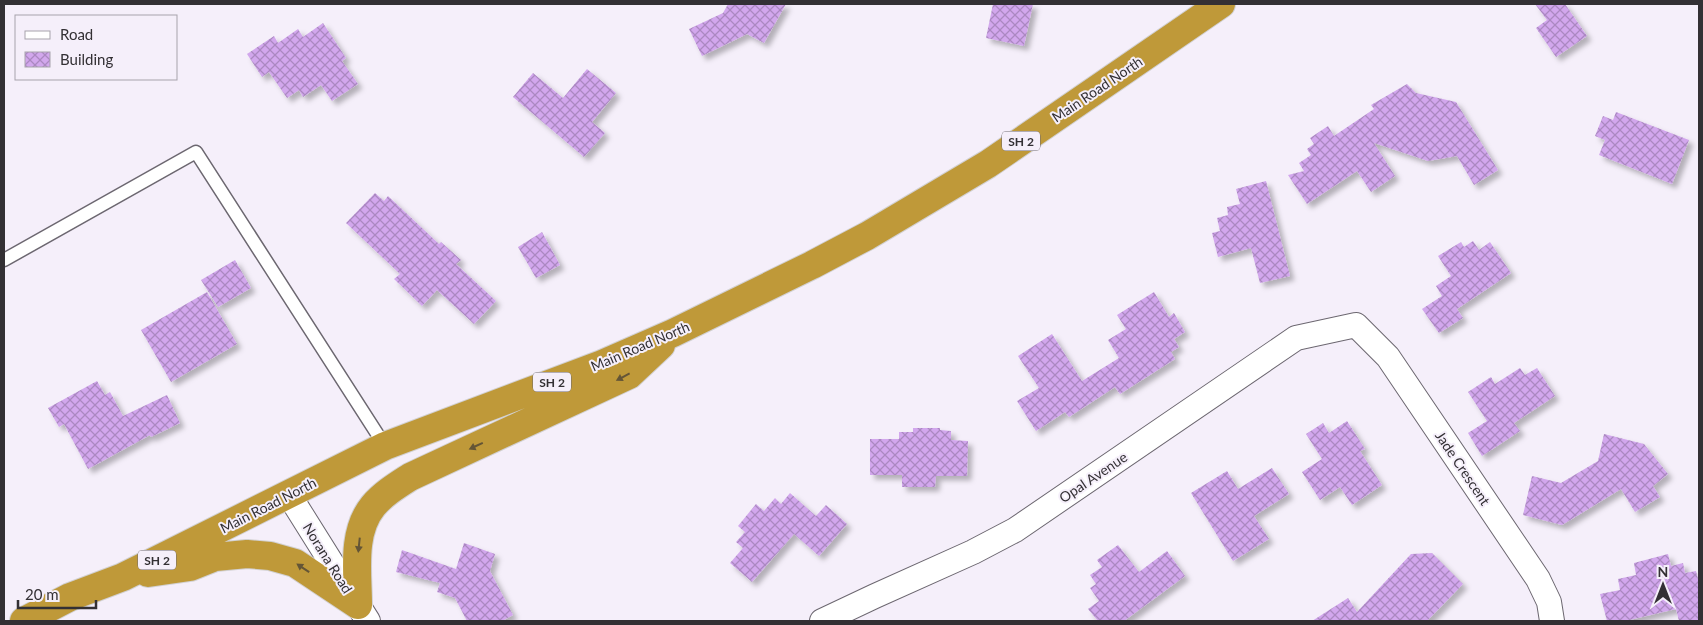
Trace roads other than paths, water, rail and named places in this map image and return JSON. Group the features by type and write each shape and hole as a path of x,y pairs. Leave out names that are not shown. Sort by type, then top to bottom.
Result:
{"highway":[{"name":"Main Road North","path":"24,621 70,597 123,577 385,446 602,364 759,292 868,236 980,169 1221,4"},
{"path":"363,613 358,544 363,524 372,507 388,491 410,477 629,375 673,333"},
{"path":"123,577 190,567 215,558 247,554 270,556 295,563 363,613"}],"street":[{"name":"Opal Avenue","path":"831,619 973,552 1015,530 1296,338 1356,325"},
{"name":"Jade Crescent","path":"1356,325 1388,357 1538,579 1549,602 1552,621"},
{"name":"Norana Road","path":"289,495 363,613"}],"lane":[{"path":"4,260 196,152 385,446"}]}
